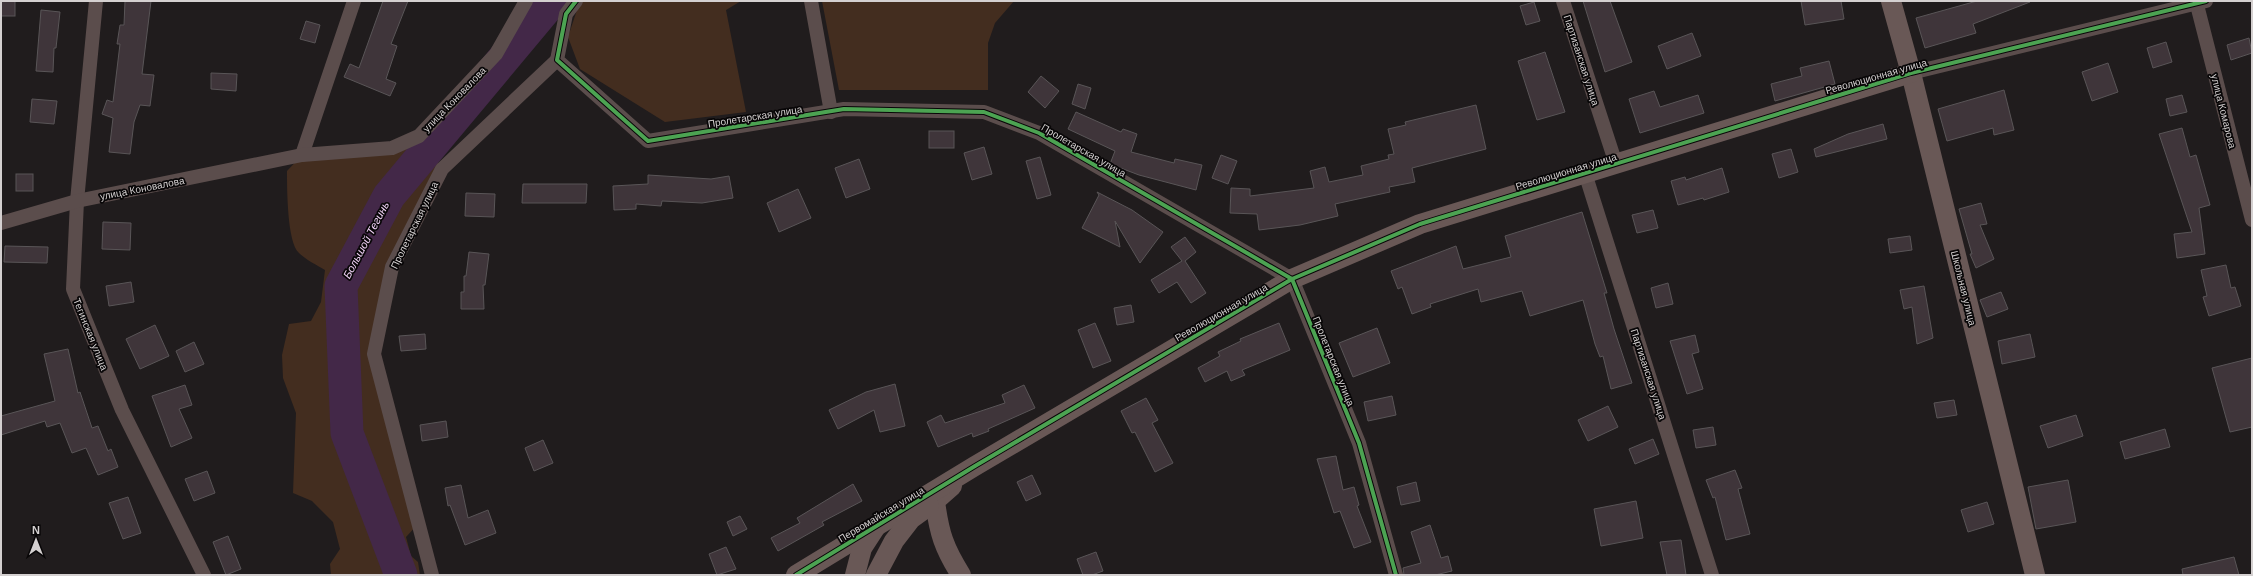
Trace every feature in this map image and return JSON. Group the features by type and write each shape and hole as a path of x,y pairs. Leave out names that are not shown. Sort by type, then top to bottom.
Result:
{"street":[{"name":"Тегинская улица","path":"96,1 77,201 73,289 122,410 204,575"},
{"path":"302,155 354,1"},
{"name":"улица Коновалова","path":"1,223 77,201 302,155 392,148 419,136 496,54 526,1"},
{"path":"557,60 566,14 576,1"},
{"path":"811,1 831,112"},
{"name":"Партизанская улица","path":"1563,1 1616,164"},
{"name":"Школьная улица","path":"1891,1 1911,73 2035,575"},
{"name":"Революционная улица","path":"975,466 1292,279 1420,224 1911,73 2200,2"},
{"name":"улица Комарова","path":"2200,2 2252,220"},
{"name":"Пролетарская улица","path":"432,575 374,354 392,267 442,169 557,60 648,141 844,109 984,112 1039,133 1292,279 1359,443 1396,575"},
{"name":"Партизанская улица","path":"1585,173 1712,575"},
{"name":"Первомайская улица","path":"961,575 950,558 939,531 936,502 975,466"},
{"name":"Первомайская улица","path":"796,575 975,466"},
{"path":"876,575 894,541 911,519 936,502"},
{"path":"855,575 862,548 876,526"}],"shaded area":[{"path":"580,1 741,1 726,10 746,112 665,122 580,69 568,37"},
{"path":"822,1 1014,1 995,23 988,43 988,90 839,90"},
{"path":"419,136 442,169 392,267 374,354 418,524 406,537 411,556 418,562 420,575 331,575 330,564 340,549 333,522 312,501 293,493 296,413 283,378 282,355 289,324 311,321 321,302 325,270 305,258 295,247 288,214 287,171 302,155 392,148"}],"building":[{"path":"1,1 15,1 15,16 1,16"},
{"path":"125,1 151,1 142,74 154,75 150,106 140,105 134,122 130,154 109,152 113,118 102,114 107,100 113,102 120,44 117,44 120,25 124,25"},
{"path":"383,1 408,1 391,44 397,46 386,79 396,83 390,96 344,77 350,64 359,68"},
{"path":"1583,1 1610,1 1632,62 1605,72"},
{"path":"1801,1 1841,1 1844,19 1805,25"},
{"path":"1977,1 2030,2 1973,24 1976,33 1925,48 1916,18"},
{"path":"1534,2 1540,21 1526,25 1520,6"},
{"path":"41,10 60,12 56,48 54,48 53,72 36,71"},
{"path":"306,21 320,25 315,43 300,39"},
{"path":"1692,33 1701,56 1667,69 1658,46"},
{"path":"2249,38 2252,53 2231,60 2227,45"},
{"path":"2166,42 2172,62 2153,68 2147,48"},
{"path":"1545,52 1565,112 1537,120 1518,61"},
{"path":"1829,61 1835,84 1775,101 1771,84 1802,76 1800,68"},
{"path":"2108,63 2118,92 2092,101 2082,72"},
{"path":"211,73 237,74 236,91 211,89"},
{"path":"1041,76 1059,91 1045,108 1028,92"},
{"path":"1078,84 1091,88 1085,109 1072,104"},
{"path":"2004,90 2014,130 1994,135 1993,128 1947,141 1938,109"},
{"path":"1654,91 1660,107 1698,95 1704,113 1640,133 1629,99"},
{"path":"2182,95 2187,112 2170,116 2166,99"},
{"path":"32,99 57,101 54,124 30,122"},
{"path":"1476,105 1486,149 1412,168 1415,182 1389,187 1390,192 1335,204 1338,216 1300,225 1259,230 1257,214 1230,213 1231,188 1250,189 1250,196 1314,188 1310,171 1325,167 1329,182 1363,175 1361,166 1389,159 1388,155 1394,154 1388,129 1406,125 1405,122"},
{"path":"1076,112 1121,132 1123,129 1137,134 1131,152 1174,163 1175,159 1202,165 1196,190 1139,175 1110,164 1115,151 1068,129"},
{"path":"1883,124 1887,139 1816,157 1814,149 1848,134"},
{"path":"2182,128 2190,157 2196,155 2210,205 2199,208 2205,254 2177,258 2174,234 2192,232 2159,134"},
{"path":"929,131 954,131 954,148 929,148"},
{"path":"984,147 992,174 972,180 964,153"},
{"path":"1791,149 1798,172 1779,178 1772,154"},
{"path":"1221,155 1237,161 1228,184 1212,178"},
{"path":"1040,157 1051,195 1037,199 1026,161"},
{"path":"859,159 870,189 846,198 835,168"},
{"path":"1722,168 1729,192 1704,200 1703,198 1678,205 1671,181 1685,177 1686,180"},
{"path":"16,174 33,174 33,191 16,191"},
{"path":"648,175 711,179 729,176 733,198 702,203 662,201 661,206 636,204 636,209 614,210 613,186 648,184"},
{"path":"523,184 587,184 586,203 522,203"},
{"path":"798,189 811,218 779,232 767,203"},
{"path":"1097,192 1132,210 1163,232 1140,263 1115,221 1120,247 1082,228 1099,195"},
{"path":"466,193 495,194 494,217 465,216"},
{"path":"1981,203 1987,224 1980,225 1994,259 1976,268 1970,254 1972,254 1959,209"},
{"path":"1653,210 1658,228 1637,233 1632,215"},
{"path":"1582,212 1607,293 1604,293 1614,329 1632,383 1611,389 1603,356 1600,357 1595,344 1583,300 1530,316 1522,291 1481,302 1478,289 1430,304 1431,307 1412,314 1402,287 1398,289 1391,271 1456,246 1463,269 1511,257 1505,236"},
{"path":"103,222 131,223 130,250 102,249"},
{"path":"1910,236 1912,250 1890,253 1888,239"},
{"path":"1185,237 1196,252 1185,261 1206,293 1191,303 1177,282 1159,293 1151,280 1182,261 1171,247"},
{"path":"5,246 48,247 47,263 4,262"},
{"path":"469,252 489,254 485,285 483,285 484,309 461,309 461,292 464,292 464,276 466,276"},
{"path":"2226,265 2231,288 2235,287 2241,306 2209,316 2203,297 2207,296 2201,270"},
{"path":"131,282 134,302 109,306 106,286"},
{"path":"1668,283 1673,304 1656,308 1651,288"},
{"path":"1924,286 1933,338 1917,344 1912,307 1904,309 1900,290"},
{"path":"2001,292 2008,309 1987,317 1980,300"},
{"path":"1131,305 1134,322 1117,325 1114,308"},
{"path":"1095,323 1111,361 1093,368 1078,330"},
{"path":"1279,323 1290,350 1242,370 1245,375 1231,381 1227,371 1205,382 1198,368 1220,356 1218,352 1241,341 1240,339"},
{"path":"155,325 169,356 140,369 126,339"},
{"path":"1377,328 1390,363 1353,377 1339,343"},
{"path":"425,334 426,349 401,351 399,336"},
{"path":"2030,334 2035,357 2002,364 1998,341"},
{"path":"1695,335 1699,352 1692,354 1703,389 1687,394 1670,341"},
{"path":"194,342 204,364 185,372 176,351"},
{"path":"68,349 78,393 80,392 92,428 98,426 108,451 111,449 118,467 98,475 86,448 72,453 60,423 47,427 45,421 1,435 1,416 55,401 44,354"},
{"path":"2252,358 2252,427 2230,432 2212,368"},
{"path":"895,384 905,426 880,432 874,410 838,429 829,410 866,392"},
{"path":"185,385 192,405 179,409 192,438 171,447 152,396"},
{"path":"1024,385 1035,408 988,429 989,431 973,437 972,433 938,447 927,422 941,415 945,423 1005,403 1002,395"},
{"path":"1392,396 1396,415 1368,421 1364,402"},
{"path":"1146,398 1158,420 1152,423 1173,463 1155,472 1135,432 1132,433 1121,411"},
{"path":"1954,400 1957,415 1937,418 1934,403"},
{"path":"1608,406 1618,427 1588,441 1578,420"},
{"path":"2076,415 2083,436 2048,448 2040,426"},
{"path":"446,421 448,437 422,441 420,425"},
{"path":"1713,427 1716,445 1696,448 1693,430"},
{"path":"2165,429 2170,447 2125,459 2120,442"},
{"path":"1653,439 1659,454 1635,464 1629,449"},
{"path":"543,440 553,463 534,471 525,448"},
{"path":"1336,456 1343,490 1354,487 1359,505 1357,506 1371,542 1354,548 1340,511 1334,513 1317,459"},
{"path":"1735,470 1742,488 1738,489 1750,534 1726,540 1715,497 1713,498 1706,480"},
{"path":"207,471 215,493 194,501 185,479"},
{"path":"1032,475 1041,494 1026,501 1017,482"},
{"path":"2068,480 2076,522 2036,529 2028,487"},
{"path":"1416,482 1420,501 1401,505 1397,487"},
{"path":"853,484 862,501 822,522 824,525 778,551 771,538 800,523 797,518"},
{"path":"461,485 468,518 488,510 496,533 465,545 450,505 448,506 445,488"},
{"path":"128,497 141,533 123,539 109,503"},
{"path":"1636,501 1643,538 1601,546 1594,509"},
{"path":"1987,502 1994,524 1968,532 1961,510"},
{"path":"740,516 747,529 733,536 727,522"},
{"path":"1430,525 1441,558 1448,556 1452,571 1435,575 1404,575 1403,568 1421,563 1411,532"},
{"path":"228,536 241,569 226,575 213,542"},
{"path":"1681,540 1686,575 1667,575 1660,542"},
{"path":"726,547 736,569 717,575 709,554"},
{"path":"1096,552 1103,571 1092,575 1083,575 1077,559"},
{"path":"2234,557 2239,575 2183,575 2182,569"}],"waterway":[{"name":"Большой Тегинь","path":"401,575 347,433 341,286 389,196 552,1"}],"cycle path":[{"path":"576,1 566,14 557,60 648,141 844,109 984,112 1039,133 1292,279 1359,443 1396,575"},
{"path":"796,575 975,466 1292,279 1420,224 1911,73 2206,1"}]}
